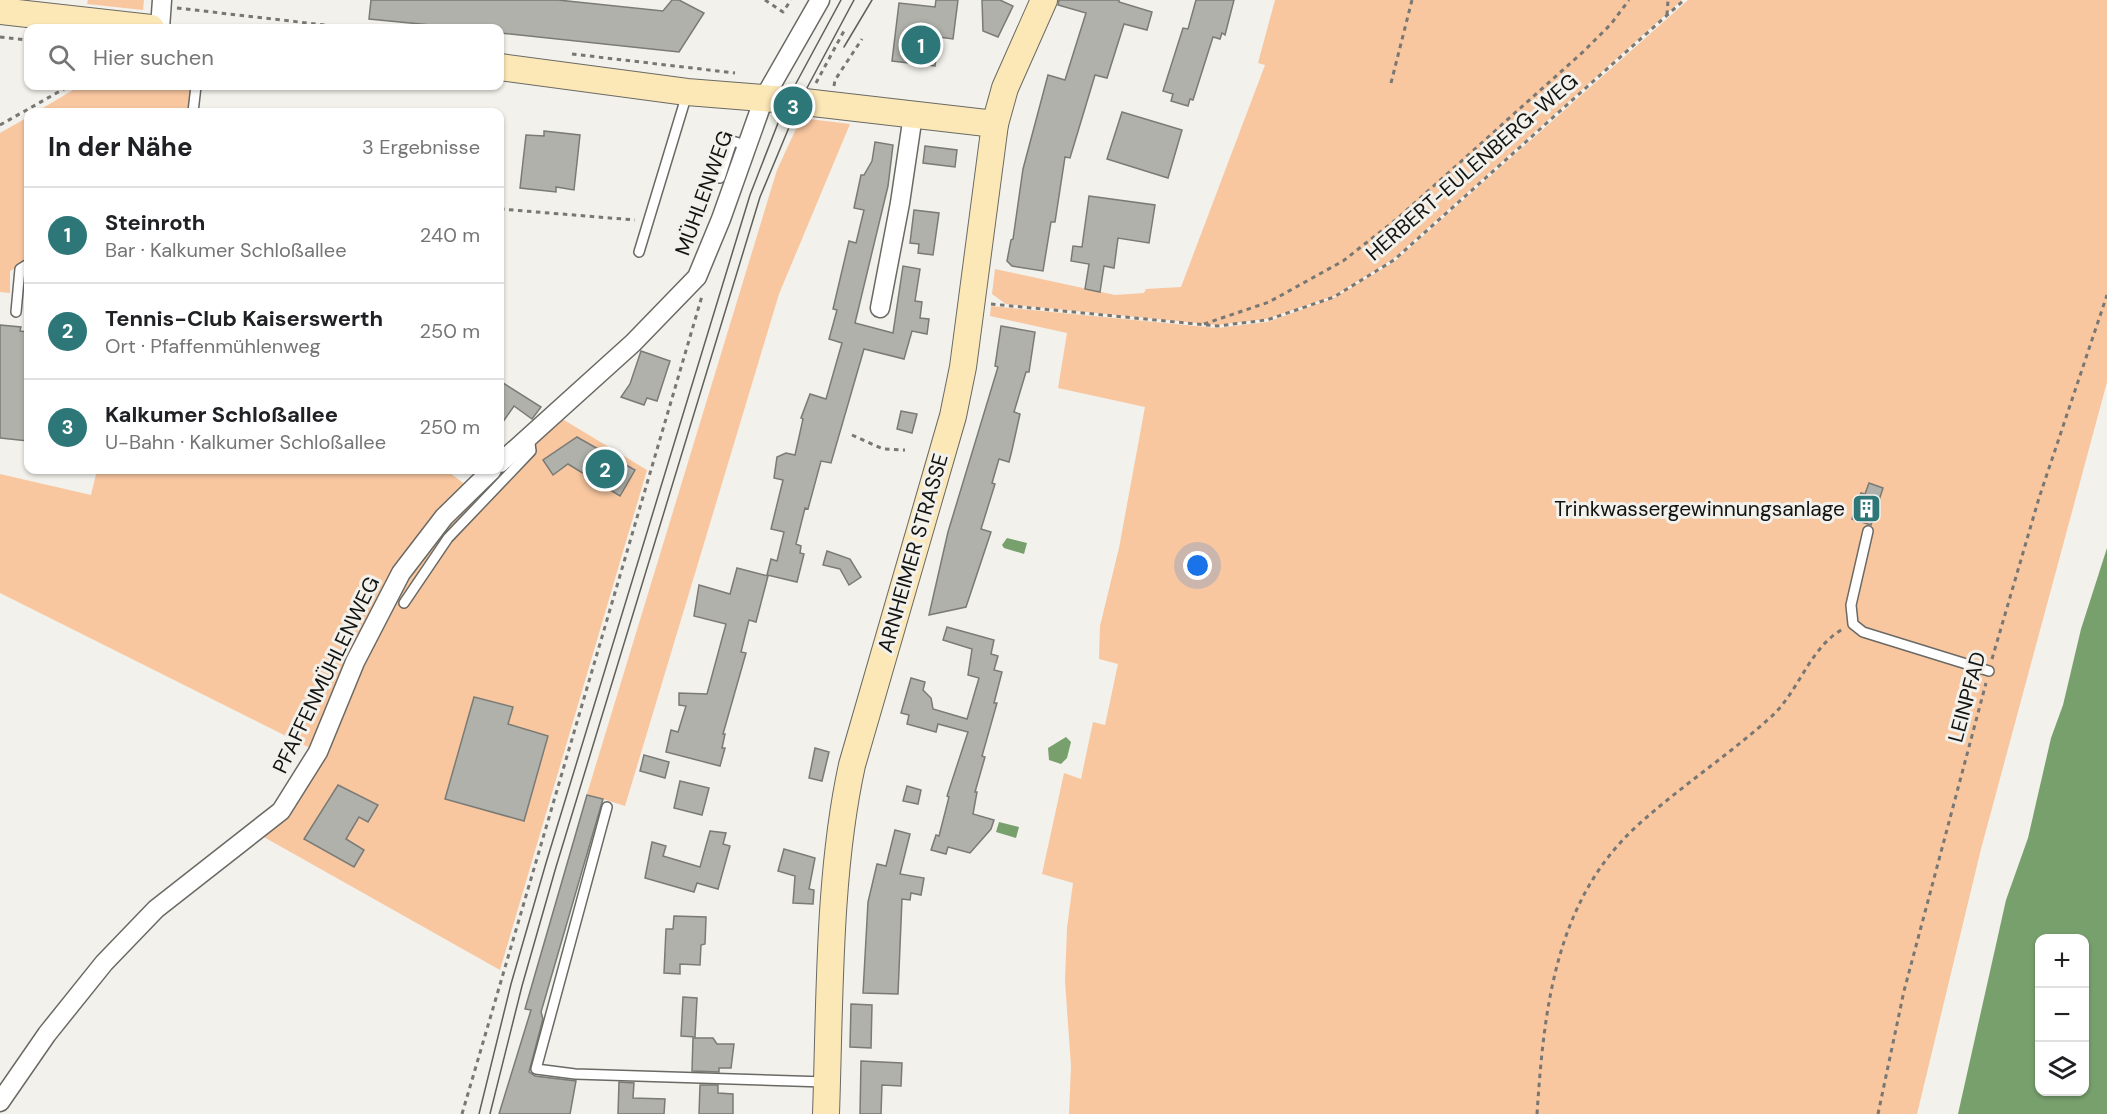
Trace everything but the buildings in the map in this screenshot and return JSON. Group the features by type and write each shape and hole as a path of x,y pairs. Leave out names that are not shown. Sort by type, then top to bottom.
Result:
{"main road":[{"name":"ARNHEIMER STRASSE","path":"826,1114 836,864 844,802 852,765 953,416 963,367 995,124 1005,88 1044,0"},
{"path":"0,11 115,24"},
{"path":"504,68 687,92 768,88 819,104 995,124"}],"street":[{"path":"160,24 162,0"},
{"name":"MÜHLENWEG","path":"697,277 721,219 768,88 820,0"},
{"path":"880,308 900,202 913,115"},
{"path":"504,459 633,343 697,277"},
{"name":"PFAFFENMÜHLENWEG","path":"0,1102 47,1034 111,955 156,909 281,811 318,752 355,662 401,573 444,517 488,474"}],"lane":[{"path":"193,108 196,90"},
{"path":"639,252 687,92"},
{"path":"720,178 732,141 746,145"},
{"path":"16,312 20,269 24,266"},
{"path":"404,603 448,538 531,452 529,436"},
{"path":"1868,531 1851,604 1853,624 1863,632 1989,671"},
{"path":"607,807 536,1069 575,1074 827,1082"}],"path":[{"path":"765,0 783,12 791,0"},
{"path":"1390,83 1412,0"},
{"path":"1199,325 1269,302 1343,261 1398,218 1584,51 1611,24 1629,0"},
{"path":"1667,15 1668,0"},
{"name":"HERBERT-EULENBERG-WEG","path":"972,302 1199,325 1237,325 1287,315 1334,297 1394,260 1684,0"},
{"path":"204,11 316,24"},
{"path":"819,104 845,30"},
{"path":"0,37 24,40"},
{"path":"819,104 862,39"},
{"path":"569,54 740,74"},
{"path":"30,108 62,90"},
{"path":"0,125 24,111"},
{"path":"504,208 649,221"},
{"name":"MÜHLENWEG","path":"462,1114 702,297 697,277"},
{"name":"LEINPFAD","path":"1878,1114 1904,992 1989,671 2036,509 2107,295"},
{"path":"852,435 883,448 905,450"},
{"path":"1537,1114 1550,999 1560,946 1593,879 1636,827 1749,736 1785,703 1830,636 1853,624"}],"shaded area":[{"path":"88,0 144,0 143,10 87,4"},
{"path":"1275,0 1682,0 1393,259 1334,296 1266,319 1217,325 1006,304 992,294 995,269 1115,295 1144,293 1146,289 1181,287 1265,65 1258,63"},
{"path":"1688,0 2107,0 2107,382 1981,849 1917,1114 1069,1114 1071,1066 1065,981 1067,928 1073,883 1042,874 1064,773 1081,779 1093,722 1105,725 1118,664 1099,659 1100,626 1119,548 1145,407 1058,388 1067,333 990,316 991,306 1217,328 1267,322 1334,298 1394,262"},
{"path":"73,90 191,90 188,108 43,108"},
{"path":"801,118 850,124 779,294 625,806 587,794 777,170"},
{"path":"24,119 24,263 10,271 10,293 0,292 0,133"},
{"path":"559,417 647,470 500,970 262,836 386,610 448,517 496,474 504,474 504,467"},
{"path":"0,474 91,495 96,474 451,474 466,485 443,506 312,749 0,593"},
{"path":"1007,538 1027,543 1024,554 1004,548 1002,545"},
{"path":"2107,548 2107,1114 1958,1114 2006,900 2028,838 2051,738 2063,705 2081,629"},
{"path":"1066,737 1071,742 1067,758 1061,764 1049,760 1048,748"},
{"path":"999,822 1019,827 1016,838 996,832"}],"tram line":[{"path":"479,1114 511,984 546,863 750,195 787,100 841,0"},
{"path":"490,1114 522,986 556,867 760,197 800,101 854,0"},
{"path":"844,47 872,0"}],"place":[{"name":"Steinroth","path":"921,45"},
{"name":"Kalkumer Schloßallee","path":"793,106"},
{"name":"Tennis-Club Kaiserswerth","path":"605,469"},
{"name":"Trinkwassergewinnungsanlage","path":"1866,509"}]}
